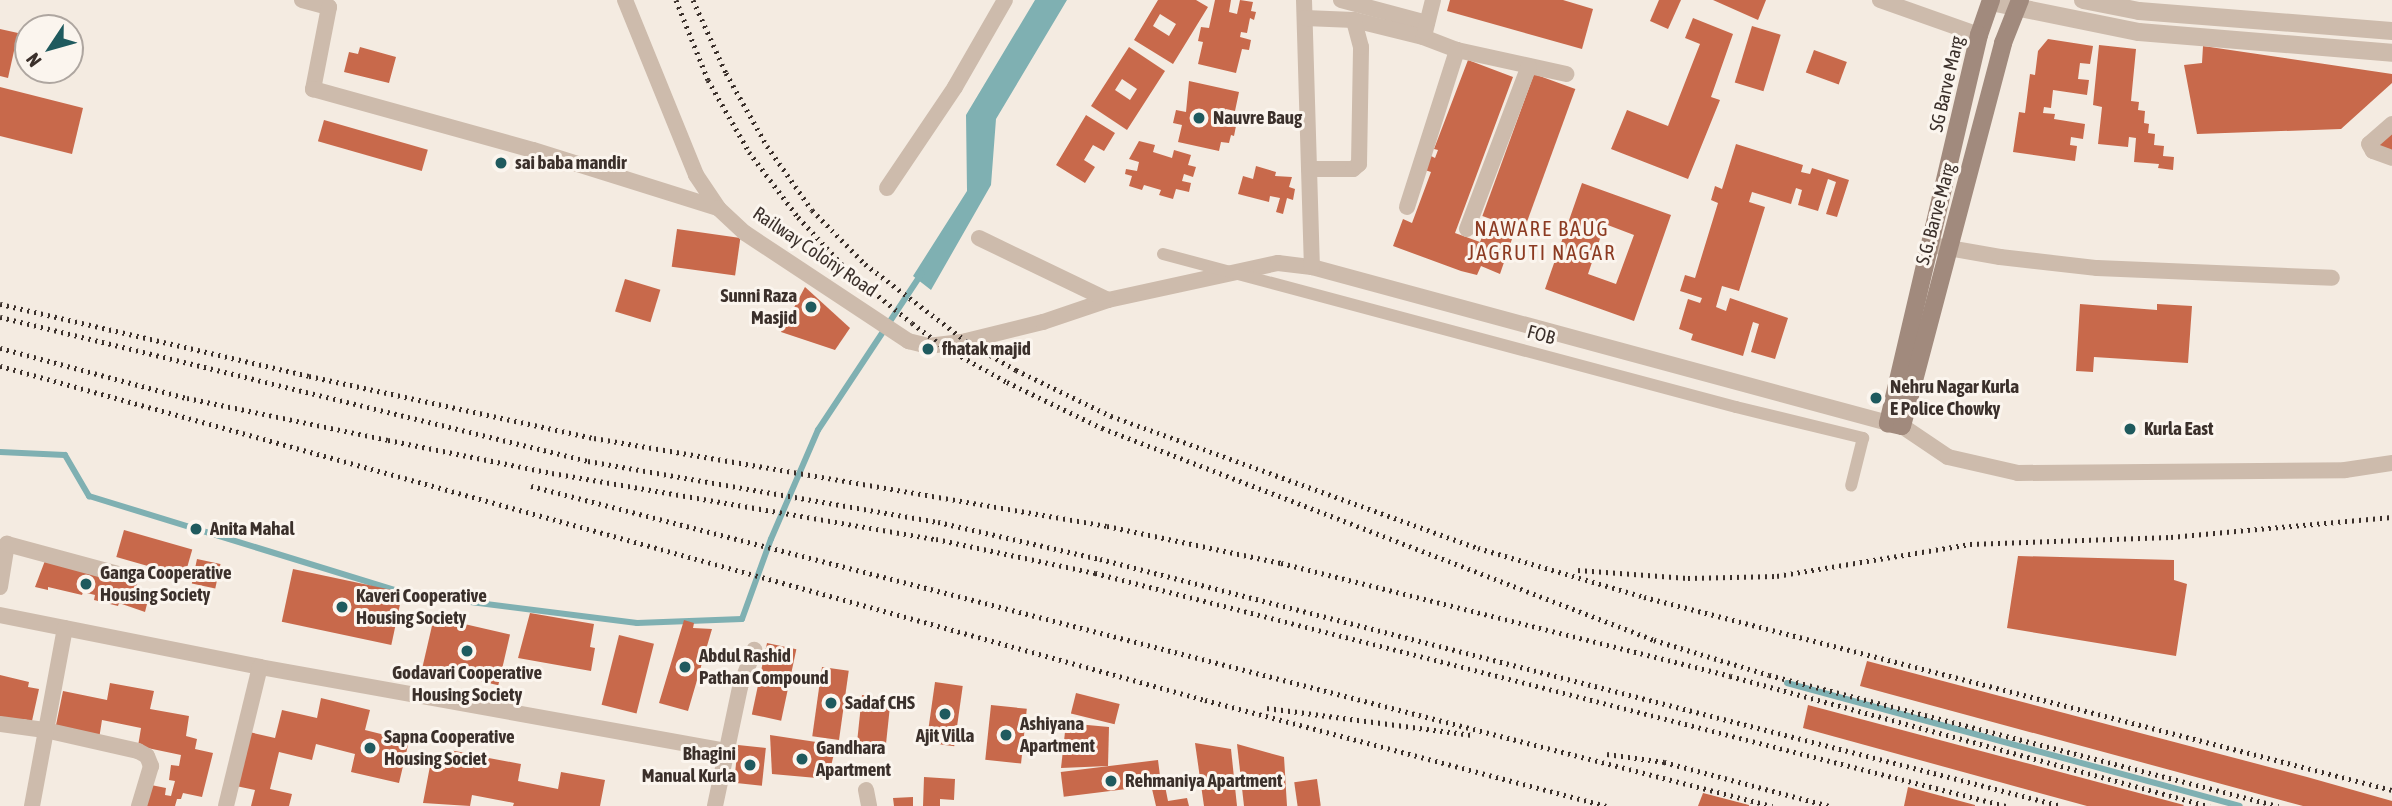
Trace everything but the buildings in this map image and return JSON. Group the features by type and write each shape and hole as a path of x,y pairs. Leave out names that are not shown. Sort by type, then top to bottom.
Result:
{"main road":[{"name":"SG Barve Marg","path":"1895,425 1930,244 1979,35 1991,1"},
{"name":"S.G. Barve Marg","path":"1895,425 1948,249 2003,43 2018,4"}],"street":[{"path":"302,0 329,7 313,89 533,150 718,208"},
{"name":"Railway Colony Road","path":"625,0 696,175 718,208 745,233 908,341 943,346 1043,322 1108,300 1278,263 1312,267 1895,425 1948,457 2018,473 2345,470 2392,463"},
{"path":"887,188 955,87 1005,0"},
{"path":"1304,0 1312,267"},
{"path":"1340,0 1425,30 1457,50 1566,74"},
{"path":"1425,30 1433,0"},
{"path":"1880,0 1979,35"},
{"path":"2083,0 2138,11 2392,31"},
{"path":"1991,1 2018,4 2139,32 2392,53"},
{"path":"1305,18 1354,20 1425,30"},
{"path":"1309,169 1353,169 1359,164 1361,47 1354,20"},
{"path":"1407,206 1457,50"},
{"path":"1467,229 1529,66"},
{"path":"2392,124 2369,144 2373,151 2392,158"},
{"path":"979,238 1108,300"},
{"path":"1930,244 1948,249 2097,268 2332,278"},
{"name":"FOB","path":"1163,254 1736,407 1863,438 1851,485"},
{"path":"0,587 7,544 118,574"},
{"path":"0,615 260,667 729,751"},
{"path":"32,806 65,628"},
{"path":"715,806 729,751 740,687 754,650"},
{"path":"226,806 260,667"},
{"path":"0,724 45,730 138,751 147,756 150,765 139,806"}],"water":[{"path":"1035,0 1067,0 996,119 991,185 931,290 913,276 967,191 966,115"}],"waterway":[{"path":"0,452 65,455 89,496 407,594 637,623 742,619 771,539 818,430 922,273"},
{"path":"1787,683 2240,806"}],"railway":[{"path":"676,0 708,80 749,152 798,217 851,274 912,323 943,346 1007,382 1102,428 1654,640 1769,675 2278,806"},
{"path":"693,0 726,73 767,146 812,210 865,264 966,341 1016,370 1111,416 1478,548 1644,597 2392,790"},
{"path":"0,304 309,376 594,438 1107,526 1281,563 1730,676 2210,806"},
{"path":"0,317 588,461 938,522 1100,559 2062,806"},
{"path":"0,348 187,398 388,440 552,473 936,539 1095,573 2006,806"},
{"path":"0,366 1205,700 1606,806"},
{"path":"531,486 1772,806"},
{"path":"1578,570 1688,578 1777,576 1970,544 2171,537 2392,517"},
{"path":"1267,708 1472,735"},
{"path":"1607,754 1664,762 1829,806"}],"place":[{"name":"Nauvre Baug","path":"1199,118"},
{"name":"sai baba mandir","path":"501,163"},
{"name":"Sunni Raza Masjid","path":"811,307"},
{"name":"fhatak majid","path":"928,349"},
{"name":"Nehru Nagar Kurla E Police Chowky","path":"1876,398"},
{"name":"Kurla East","path":"2130,429"},
{"name":"Anita Mahal","path":"196,529"},
{"name":"Ganga Cooperative Housing Society","path":"86,584"},
{"name":"Kaveri Cooperative Housing Society","path":"342,607"},
{"name":"Godavari Cooperative Housing Society","path":"467,651"},
{"name":"Abdul Rashid Pathan Compound","path":"685,667"},
{"name":"Sadaf CHS","path":"831,703"},
{"name":"Ajit Villa","path":"945,714"},
{"name":"Ashiyana Apartment","path":"1006,735"},
{"name":"Sapna Cooperative Housing Societ","path":"370,748"},
{"name":"Gandhara Apartment","path":"802,759"},
{"name":"Bhagini Manual Kurla","path":"750,765"},
{"name":"Rehmaniya Apartment","path":"1111,781"}],"district":[{"name":"NAWARE BAUG JAGRUTI NAGAR","path":"1542,240"}]}
